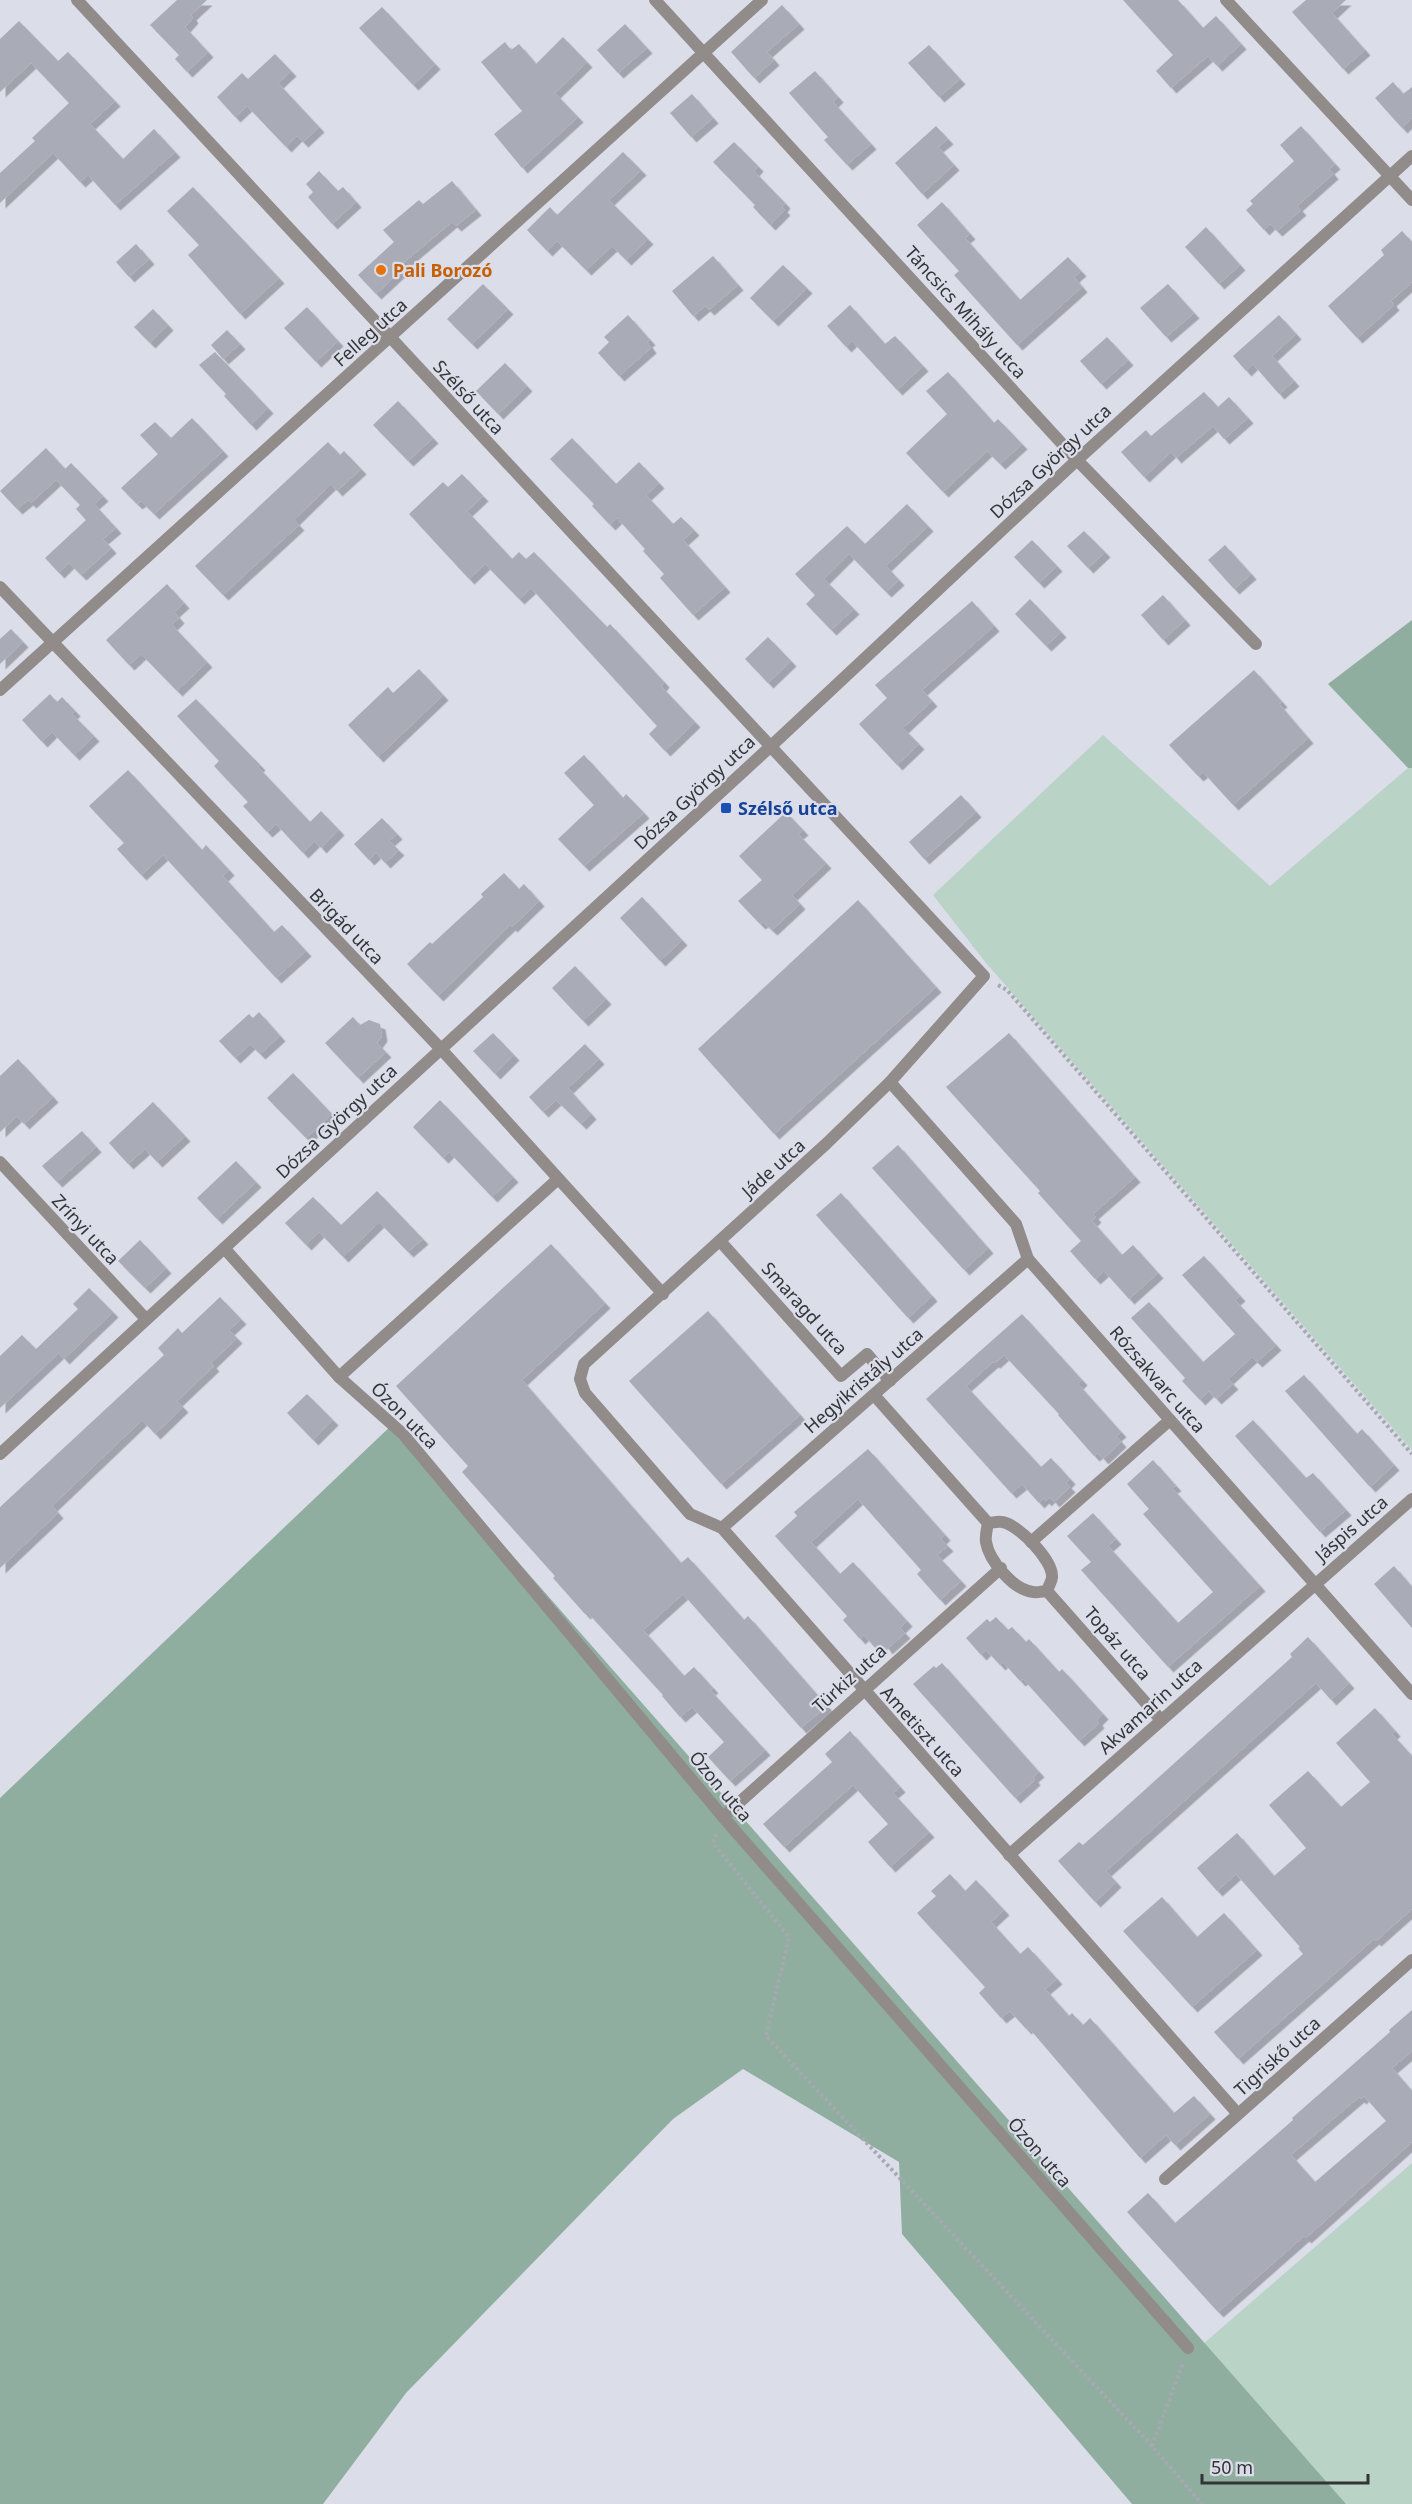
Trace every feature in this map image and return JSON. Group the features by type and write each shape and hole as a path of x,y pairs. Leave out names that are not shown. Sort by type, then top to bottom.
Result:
{"street":[{"name":"Szélső utca","path":"77,0 984,976"},
{"name":"Táncsics Mihály utca","path":"655,0 1077,460 1256,644"},
{"name":"Felleg utca","path":"0,690 762,0"},
{"path":"1226,0 1412,200"},
{"name":"Dózsa György utca","path":"0,1454 770,747 1077,460 1412,156"},
{"name":"Brigád utca","path":"0,587 441,1049 663,1294"},
{"name":"Jáde utca","path":"580,1379 584,1364 826,1144 890,1082 984,976"},
{"name":"Rózsakvarc utca","path":"890,1082 1016,1224 1028,1259 1412,1694"},
{"name":"Zrínyi utca","path":"0,1162 146,1319"},
{"path":"339,1377 558,1179"},
{"name":"Smaragd utca","path":"720,1241 841,1376 867,1354 890,1381"},
{"name":"Ózon utca","path":"225,1249 339,1377 403,1434 723,1817 1188,2348"},
{"name":"Hegyikristály utca","path":"722,1528 1028,1259"},
{"name":"Ametiszt utca","path":"580,1379 585,1393 690,1514 722,1528 862,1690 1238,2114"},
{"path":"874,1395 988,1523 986,1540 990,1555 1001,1569 1018,1587 1032,1592 1047,1591 1052,1577 1049,1562 1020,1531 1004,1522 988,1523"},
{"path":"1031,1542 1170,1420"},
{"name":"Jáspis utca","path":"1314,1584 1412,1498"},
{"name":"Türkiz utca","path":"723,1817 862,1690 1001,1569"},
{"name":"Akvamarin utca","path":"1009,1855 1314,1584"},
{"name":"Topáz utca","path":"1047,1591 1161,1720"},
{"name":"Tigriskő utca","path":"1165,2179 1412,1960"}],"path":[{"path":"984,976 1007,990 1412,1454"},
{"path":"723,1817 713,1843 789,1937 766,2036 1152,2446 1202,2504"},
{"path":"1152,2446 1188,2348"}],"green space":[{"path":"1412,620 1412,768 1408,768 1328,684"},
{"path":"1103,735 1270,886 1408,768 1412,768 1412,1450 986,963 933,895"},
{"path":"395,1422 1346,2504 1132,2504 902,2234 899,2162 743,2069 673,2119 406,2393 323,2504 0,2504 0,1798"},
{"path":"1412,2163 1412,2504 1346,2504 1203,2344"}],"building":[{"path":"177,0 207,0 191,15 193,18 185,27 208,52 187,72 175,59 179,55 150,25"},
{"path":"1123,0 1178,0 1203,28 1216,16 1241,44 1217,66 1208,56 1171,88 1156,71 1173,55"},
{"path":"1306,0 1346,0 1332,13 1365,50 1343,69 1292,12"},
{"path":"782,5 799,24 767,52 774,60 754,78 731,52"},
{"path":"382,7 435,64 413,85 359,28"},
{"path":"19,21 58,61 68,52 115,101 90,124 123,159 154,129 175,152 115,205 88,175 80,182 53,153 0,203 0,173 35,141 32,138 69,103 31,63 0,92 0,39"},
{"path":"625,24 647,48 618,73 597,50"},
{"path":"563,37 587,62 555,93 578,117 522,168 494,134 522,111 481,62 505,42 511,50 519,44 536,64"},
{"path":"929,45 960,79 939,97 908,63"},
{"path":"275,54 291,71 278,83 319,127 303,142 297,136 286,147 247,106 235,117 217,97 242,73 248,79"},
{"path":"815,71 838,97 833,102 871,144 847,165 824,140 828,137 789,93"},
{"path":"1393,82 1403,94 1412,87 1412,118 1402,128 1375,98"},
{"path":"692,94 713,118 691,137 670,113"},
{"path":"936,126 948,139 938,147 954,165 922,194 895,163"},
{"path":"1301,126 1335,164 1329,169 1333,174 1297,206 1301,210 1277,231 1270,224 1264,230 1246,210 1253,204 1250,201 1294,161 1280,145"},
{"path":"734,142 758,166 754,171 785,203 782,207 785,210 770,225 753,207 755,205 713,162"},
{"path":"623,152 641,170 609,200 648,239 626,260 612,246 586,270 557,241 547,251 527,230 550,207 557,215"},
{"path":"319,171 338,191 343,187 356,202 332,224 308,197 313,192 306,184"},
{"path":"452,181 476,210 456,226 452,222 402,264 405,267 376,294 358,275 394,242 383,230 419,200 423,204"},
{"path":"193,187 279,278 240,314 188,255 199,245 167,211"},
{"path":"942,202 970,234 965,238 1020,300 1068,257 1081,271 1074,277 1082,287 1017,345 954,275 959,271 917,225"},
{"path":"1206,227 1240,265 1219,284 1185,247"},
{"path":"1402,231 1412,242 1412,282 1391,301 1394,305 1357,338 1328,306 1384,255 1381,250"},
{"path":"136,244 149,259 129,277 116,262"},
{"path":"713,256 738,285 709,310 705,306 693,316 672,291"},
{"path":"783,265 807,288 773,321 750,298"},
{"path":"483,284 508,309 472,344 447,319"},
{"path":"1168,284 1194,313 1166,337 1140,308"},
{"path":"850,305 885,344 895,336 923,366 897,390 852,341 846,347 827,326"},
{"path":"307,307 338,341 316,362 284,328"},
{"path":"153,309 168,325 150,343 134,327"},
{"path":"628,315 650,340 647,342 651,348 619,376 598,353 609,342 604,337"},
{"path":"1279,315 1296,334 1272,356 1294,381 1279,394 1253,364 1246,371 1233,356"},
{"path":"227,330 240,344 223,359 211,345"},
{"path":"1107,337 1128,360 1101,384 1080,361"},
{"path":"215,352 268,408 251,425 199,365"},
{"path":"505,363 527,386 498,414 476,391"},
{"path":"948,372 994,423 998,419 1022,444 1000,464 987,451 943,492 906,453 947,414 926,391"},
{"path":"1204,392 1218,407 1229,397 1248,418 1224,439 1213,426 1176,458 1171,452 1144,477 1121,452 1146,430 1151,436"},
{"path":"398,401 433,438 408,461 373,425"},
{"path":"192,418 223,451 154,514 141,501 137,504 121,488 158,454 140,435 155,422 171,438"},
{"path":"572,438 616,484 639,462 659,483 646,495 673,524 681,517 694,530 683,540 725,587 693,615 660,578 664,574 617,518 610,525 592,506 594,504 550,459"},
{"path":"328,442 340,455 344,451 361,469 337,491 331,484 294,520 299,525 223,595 195,566"},
{"path":"46,448 65,469 71,463 103,496 94,504 116,528 103,539 111,548 81,575 69,563 59,573 45,558 86,520 76,509 80,505 56,480 31,503 28,500 17,509 0,491"},
{"path":"462,474 483,496 467,511 512,559 519,552 526,559 534,552 607,627 610,624 664,682 661,686 695,722 665,751 649,734 657,726 531,588 519,599 485,564 469,579 409,514 443,482 448,487"},
{"path":"907,504 928,526 886,566 899,580 886,592 849,554 824,579 854,609 831,630 806,604 815,595 795,574 847,526 865,544"},
{"path":"1084,531 1105,552 1088,568 1067,546"},
{"path":"1032,540 1057,566 1039,583 1014,557"},
{"path":"1225,545 1251,574 1234,589 1208,560"},
{"path":"167,584 184,603 174,612 179,618 172,625 207,662 177,691 141,654 129,665 106,640"},
{"path":"1163,595 1185,620 1163,640 1141,615"},
{"path":"1030,599 1061,632 1046,646 1015,614"},
{"path":"972,601 994,626 922,690 932,701 903,728 919,744 897,765 859,724 887,698 875,685"},
{"path":"11,629 23,642 0,664 0,639"},
{"path":"768,637 791,661 768,683 745,659"},
{"path":"419,669 443,695 378,757 348,725 388,687 393,693"},
{"path":"1254,670 1282,702 1279,704 1308,738 1233,805 1203,772 1198,776 1169,745"},
{"path":"50,694 57,702 62,697 75,711 72,714 94,736 74,755 52,732 42,742 22,720"},
{"path":"196,699 260,765 258,767 310,822 321,811 339,830 321,848 315,841 303,853 276,824 267,832 243,806 248,802 214,766 219,761 177,716"},
{"path":"584,755 623,798 626,794 644,813 584,866 558,839 594,805 564,773"},
{"path":"128,770 202,850 206,845 229,870 223,876 274,932 282,925 306,951 276,978 163,855 141,875 117,849 124,843 89,806"},
{"path":"961,795 976,812 924,859 909,842"},
{"path":"786,812 803,830 798,834 826,863 792,895 800,904 772,930 763,922 760,924 738,901 762,880 739,856"},
{"path":"382,818 397,834 389,841 399,850 385,863 376,853 369,860 354,844"},
{"path":"504,873 519,889 524,884 539,901 512,927 510,925 438,996 407,964 483,897 481,894"},
{"path":"642,897 682,940 660,961 620,918"},
{"path":"858,900 936,987 774,1134 698,1049"},
{"path":"575,966 606,999 583,1021 552,988"},
{"path":"259,1012 280,1036 260,1054 250,1044 235,1058 219,1041 249,1014 253,1018"},
{"path":"353,1017 360,1025 369,1020 380,1024 382,1036 377,1043 386,1052 358,1078 325,1043"},
{"path":"493,1033 514,1055 495,1074 473,1051"},
{"path":"1009,1033 1135,1177 1093,1214 1096,1217 1092,1221 1122,1255 1133,1245 1158,1273 1129,1299 1104,1271 1095,1279 1070,1251 1081,1241 1038,1193 1040,1191 946,1087"},
{"path":"585,1044 599,1059 568,1088 591,1114 581,1124 556,1100 543,1112 529,1097"},
{"path":"18,1059 53,1097 24,1124 17,1116 0,1132 0,1076"},
{"path":"293,1073 332,1114 306,1138 267,1098"},
{"path":"440,1100 513,1177 492,1197 449,1152 443,1158 413,1127"},
{"path":"153,1102 185,1136 157,1162 145,1149 128,1164 109,1143"},
{"path":"82,1131 96,1147 57,1182 42,1166"},
{"path":"898,1145 988,1248 964,1270 872,1168"},
{"path":"236,1161 256,1182 217,1219 197,1198"},
{"path":"377,1191 423,1239 408,1252 379,1222 343,1257 319,1232 306,1245 285,1223 313,1197 341,1225"},
{"path":"841,1193 932,1296 908,1318 816,1215"},
{"path":"140,1240 166,1268 145,1288 118,1261"},
{"path":"551,1244 605,1303 522,1380 681,1563 688,1557 744,1620 748,1616 827,1706 801,1728 683,1594 643,1630 684,1676 694,1667 713,1688 710,1690 765,1750 730,1781 708,1757 724,1742 692,1707 680,1717 663,1695 587,1612 585,1614 553,1578 555,1576 462,1472 468,1466 396,1386"},
{"path":"1204,1256 1240,1296 1235,1300 1276,1345 1257,1362 1252,1357 1228,1379 1233,1384 1216,1399 1209,1391 1200,1400 1182,1381 1185,1378 1131,1318 1149,1302 1203,1362 1235,1334 1182,1275"},
{"path":"89,1288 113,1312 64,1359 59,1353 0,1408 0,1356 22,1335 36,1349 78,1309 73,1304"},
{"path":"220,1297 241,1319 229,1330 237,1338 211,1363 214,1366 177,1401 183,1407 155,1434 142,1420 52,1506 58,1513 0,1568 0,1507 164,1355 158,1348 178,1328 182,1333"},
{"path":"708,1311 800,1415 721,1484 629,1381"},
{"path":"1022,1314 1082,1380 1078,1384 1121,1432 1116,1436 1121,1442 1103,1459 1098,1453 1094,1456 1059,1414 1004,1355 966,1386 1041,1467 1051,1458 1070,1479 1066,1483 1070,1487 1054,1502 1050,1497 1046,1501 1044,1498 1039,1503 1022,1484 1011,1493 926,1399"},
{"path":"1304,1375 1357,1434 1362,1429 1394,1465 1370,1487 1285,1391"},
{"path":"307,1394 333,1420 313,1440 287,1413"},
{"path":"1253,1420 1306,1478 1313,1473 1346,1510 1320,1532 1235,1436"},
{"path":"868,1449 945,1535 941,1539 948,1546 937,1555 961,1581 940,1600 917,1574 921,1570 858,1499 811,1542 840,1574 853,1562 907,1621 900,1628 905,1633 887,1649 883,1643 876,1649 864,1635 860,1639 843,1620 847,1616 775,1536 797,1516 794,1512"},
{"path":"1153,1460 1176,1486 1172,1488 1260,1586 1168,1667 1081,1570 1091,1562 1067,1536 1093,1513 1116,1539 1108,1546 1178,1623 1213,1592 1143,1514 1149,1509 1127,1484"},
{"path":"1394,1566 1412,1587 1412,1628 1374,1584"},
{"path":"996,1617 1008,1630 1012,1627 1026,1642 1029,1639 1059,1672 1062,1669 1103,1714 1097,1720 1099,1723 1079,1741 1023,1679 1020,1681 1003,1662 1000,1665 986,1650 981,1655 966,1638 987,1619 990,1622"},
{"path":"1308,1637 1349,1683 1331,1700 1316,1683 1106,1871 1116,1882 1095,1902 1058,1861 1079,1842 1083,1845 1118,1814 1292,1657 1290,1654"},
{"path":"942,1663 1039,1772 1033,1777 1035,1780 1015,1798 913,1684 934,1666 936,1668"},
{"path":"1375,1708 1395,1731 1392,1734 1412,1756 1412,1909 1376,1941 1374,1939 1238,2059 1214,2032 1303,1954 1298,1948 1300,1947 1236,1874 1217,1891 1197,1868 1237,1833 1274,1876 1306,1848 1269,1805 1308,1771 1341,1807 1370,1782 1336,1743"},
{"path":"850,1731 900,1787 893,1793 929,1832 890,1867 868,1842 888,1824 853,1785 784,1847 763,1824 832,1762 825,1754"},
{"path":"950,1874 965,1891 976,1880 1004,1910 991,1922 1020,1954 1028,1947 1057,1979 1045,1989 1069,2016 1072,2013 1083,2025 1090,2018 1174,2113 1194,2096 1210,2114 1175,2145 1166,2135 1140,2158 1028,2027 1026,2029 1010,2011 1001,2018 979,1993 985,1987 917,1913 936,1896 931,1891"},
{"path":"1162,1897 1197,1937 1224,1913 1257,1950 1192,2007 1123,1931"},
{"path":"1412,2010 1412,2051 1392,2068 1412,2091 1412,2142 1306,2238 1304,2236 1218,2312 1127,2212 1148,2193 1175,2223 1293,2120 1292,2118 1390,2032 1389,2030","holes":["1364,2096 1386,2121 1315,2182 1291,2155 1359,2097 1361,2099"]}],"place":[{"name":"Pali Borozó","path":"381,270"},
{"name":"Szélső utca","path":"726,808"}]}
